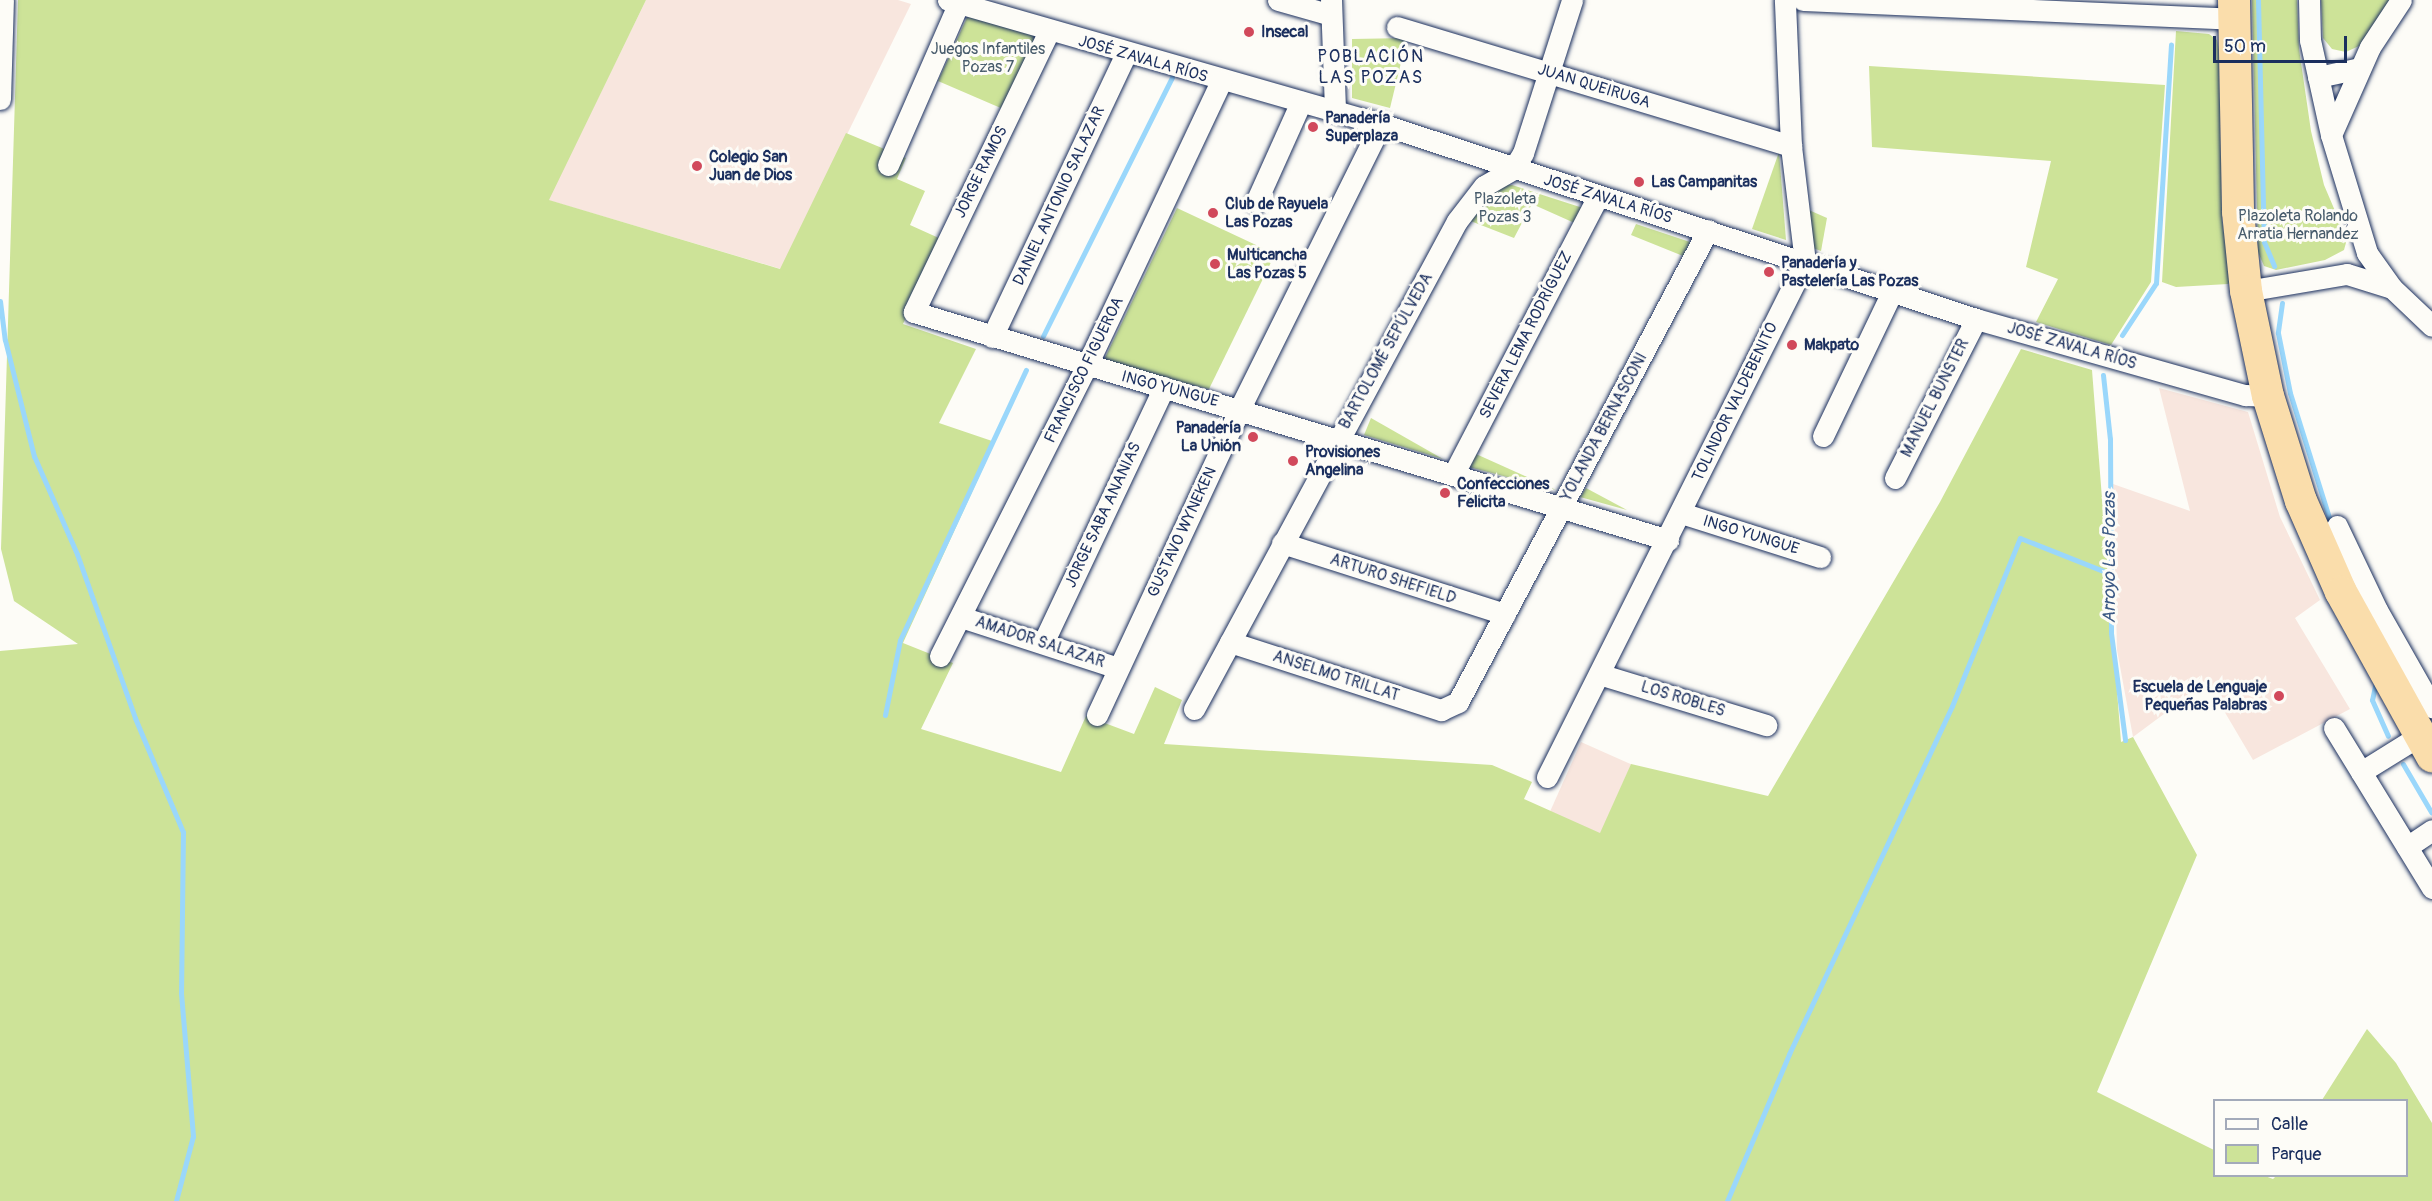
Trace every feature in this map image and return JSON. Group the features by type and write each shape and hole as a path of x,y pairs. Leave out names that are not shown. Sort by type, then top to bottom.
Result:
{"highway":[{"path":"2234,9 2238,212 2246,291 2268,396 2301,501 2340,592 2426,746"}],"street":[{"path":"0,99 3,0"},
{"path":"1278,0 1331,7 1335,111"},
{"path":"1513,169 1530,136 1572,0"},
{"path":"1785,0 1791,146 1805,262"},
{"path":"1803,0 2234,9"},
{"path":"2309,0 2310,40 2331,135 2367,252 2392,288 2432,326"},
{"path":"2331,135 2360,68 2401,0"},
{"path":"888,165 956,1"},
{"name":"JOSÉ ZAVALA RÍOS","path":"956,1 1126,54 1381,124 1976,319 2245,395 2268,396"},
{"name":"JUAN QUEIRUGA","path":"1397,27 1791,146"},
{"name":"JORGE RAMOS","path":"914,312 1049,31"},
{"name":"DANIEL ANTONIO SALAZAR","path":"992,337 1126,54"},
{"path":"2318,77 2360,68"},
{"name":"FRANCISCO FIGUEROA","path":"940,656 1086,367 1221,81"},
{"path":"1256,202 1301,102"},
{"name":"GUSTAVO WYNEKEN","path":"1097,715 1240,408 1381,124"},
{"name":"BARTOLOMÉ SEPÚLVEDA","path":"1194,709 1337,439 1457,221 1484,186 1513,169"},
{"name":"SEVERA LEMA RODRÍGUEZ","path":"1454,474 1598,196"},
{"name":"YOLANDA BERNASCONI","path":"1441,710 1458,702 1708,230"},
{"path":"2347,274 2367,252"},
{"name":"TOLINDOR VALDEBENITO","path":"1547,777 1668,540 1805,262"},
{"path":"2246,291 2347,274 2392,288"},
{"path":"1823,436 1892,292"},
{"name":"INGO YUNGUE","path":"914,312 1086,367 1240,408 1563,505 1668,540"},
{"name":"MANUEL BUNSTER","path":"1895,478 1976,319"},
{"name":"JORGE SABA ANANIAS","path":"1043,643 1164,387"},
{"name":"INGO YUNGUE","path":"1681,513 1820,556"},
{"path":"2337,526 2377,610 2432,707"},
{"name":"ARTURO SHEFIELD","path":"1282,543 1505,614"},
{"name":"AMADOR SALAZAR","path":"961,617 1118,668"},
{"name":"ANSELMO TRILLAT","path":"1230,642 1441,710"},
{"name":"LOS ROBLES","path":"1599,674 1766,725"},
{"path":"2334,728 2432,888"},
{"path":"2361,772 2426,746"},
{"path":"2407,847 2432,830"}],"shaded area":[{"name":"Colegio San Juan de Dios","path":"646,0 898,0 911,4 781,269 548,200"},
{"path":"2159,388 2248,412 2280,517 2320,600 2295,618 2350,709 2253,760 2207,682 2133,737 2117,650 2113,484 2190,511"},
{"path":"1581,742 1631,764 1600,834 1550,811"}],"green space":[{"path":"18,0 646,0 549,200 780,269 846,133 906,158 897,179 925,191 910,225 941,239 903,324 976,349 939,423 995,442 903,643 953,663 921,729 1061,772 1086,716 1134,734 1155,687 1182,700 1164,744 1492,765 1532,782 1524,799 1600,833 1631,764 1768,796 1940,502 2021,349 2092,370 2121,742 2133,737 2197,855 2097,1092 2213,1150 2213,1177 2268,1177 2273,1179 2275,1177 2408,1177 2408,1099 2323,1099 2367,1029 2396,1063 2432,1123 2432,1201 0,1201 0,651 78,644 14,601 1,549"},
{"name":"Plazoleta Rolando Arratia Hernandez","path":"2252,0 2297,0 2299,49 2311,131 2324,185 2347,239 2344,250 2325,260 2276,270 2264,266 2258,252"},
{"path":"2321,0 2390,0 2359,46 2346,52 2332,49 2323,38"},
{"name":"Juegos Infantiles Pozas 7","path":"969,13 1039,35 1003,109 938,81"},
{"path":"2176,31 2209,34 2217,40 2222,220 2231,281 2228,284 2176,287 2162,282"},
{"path":"1407,38 1390,108 1352,98 1352,39"},
{"path":"1869,66 2165,85 2151,282 2111,345 2036,322 2058,279 2026,267 2051,161 1872,147"},
{"path":"1779,152 1786,240 1752,229"},
{"name":"Plazoleta Pozas 3","path":"1500,185 1512,185 1583,208 1579,225 1532,204 1514,238 1468,220"},
{"path":"1802,207 1827,218 1821,251 1810,247"},
{"path":"1177,208 1275,254 1209,389 1102,364"},
{"path":"1636,224 1690,242 1683,256 1631,235"},
{"path":"1371,418 1443,459 1364,435"},
{"path":"1476,454 1556,490 1469,467"},
{"path":"1586,488 1627,510 1580,497"}],"waterway":[{"path":"2258,0 2264,242 2274,266"},
{"name":"Arroyo Las Pozas","path":"2122,335 2156,283 2171,44"},
{"path":"1043,336 1172,77"},
{"path":"0,301 5,340 34,456 77,554 135,718 183,832 181,993 193,1136 176,1201"},
{"path":"2282,303 2278,333 2290,393 2331,524"},
{"path":"885,715 900,640 1026,370"},
{"name":"Arroyo Las Pozas","path":"2103,375 2110,439 2111,633 2125,740"},
{"path":"1727,1201 1789,1054 1952,706 2020,538 2111,574"},
{"path":"2375,686 2372,700 2388,736"},
{"path":"2403,764 2431,812"}],"place":[{"name":"Insecal","path":"1249,32"},
{"name":"Panadería Superplaza","path":"1313,127"},
{"name":"Colegio San Juan de Dios","path":"697,166"},
{"name":"Las Campanitas","path":"1639,182"},
{"name":"Club de Rayuela Las Pozas","path":"1213,213"},
{"name":"Multicancha Las Pozas 5","path":"1215,264"},
{"name":"Panadería y Pastelería Las Pozas","path":"1769,272"},
{"name":"Makpato","path":"1792,345"},
{"name":"Panadería La Unión","path":"1253,437"},
{"name":"Provisiones Angelina","path":"1293,461"},
{"name":"Confecciones Felicita","path":"1445,493"},
{"name":"Escuela de Lenguaje Pequeñas Palabras","path":"2279,696"}],"district":[{"name":"POBLACIÓN LAS POZAS","path":"1371,68"}]}
